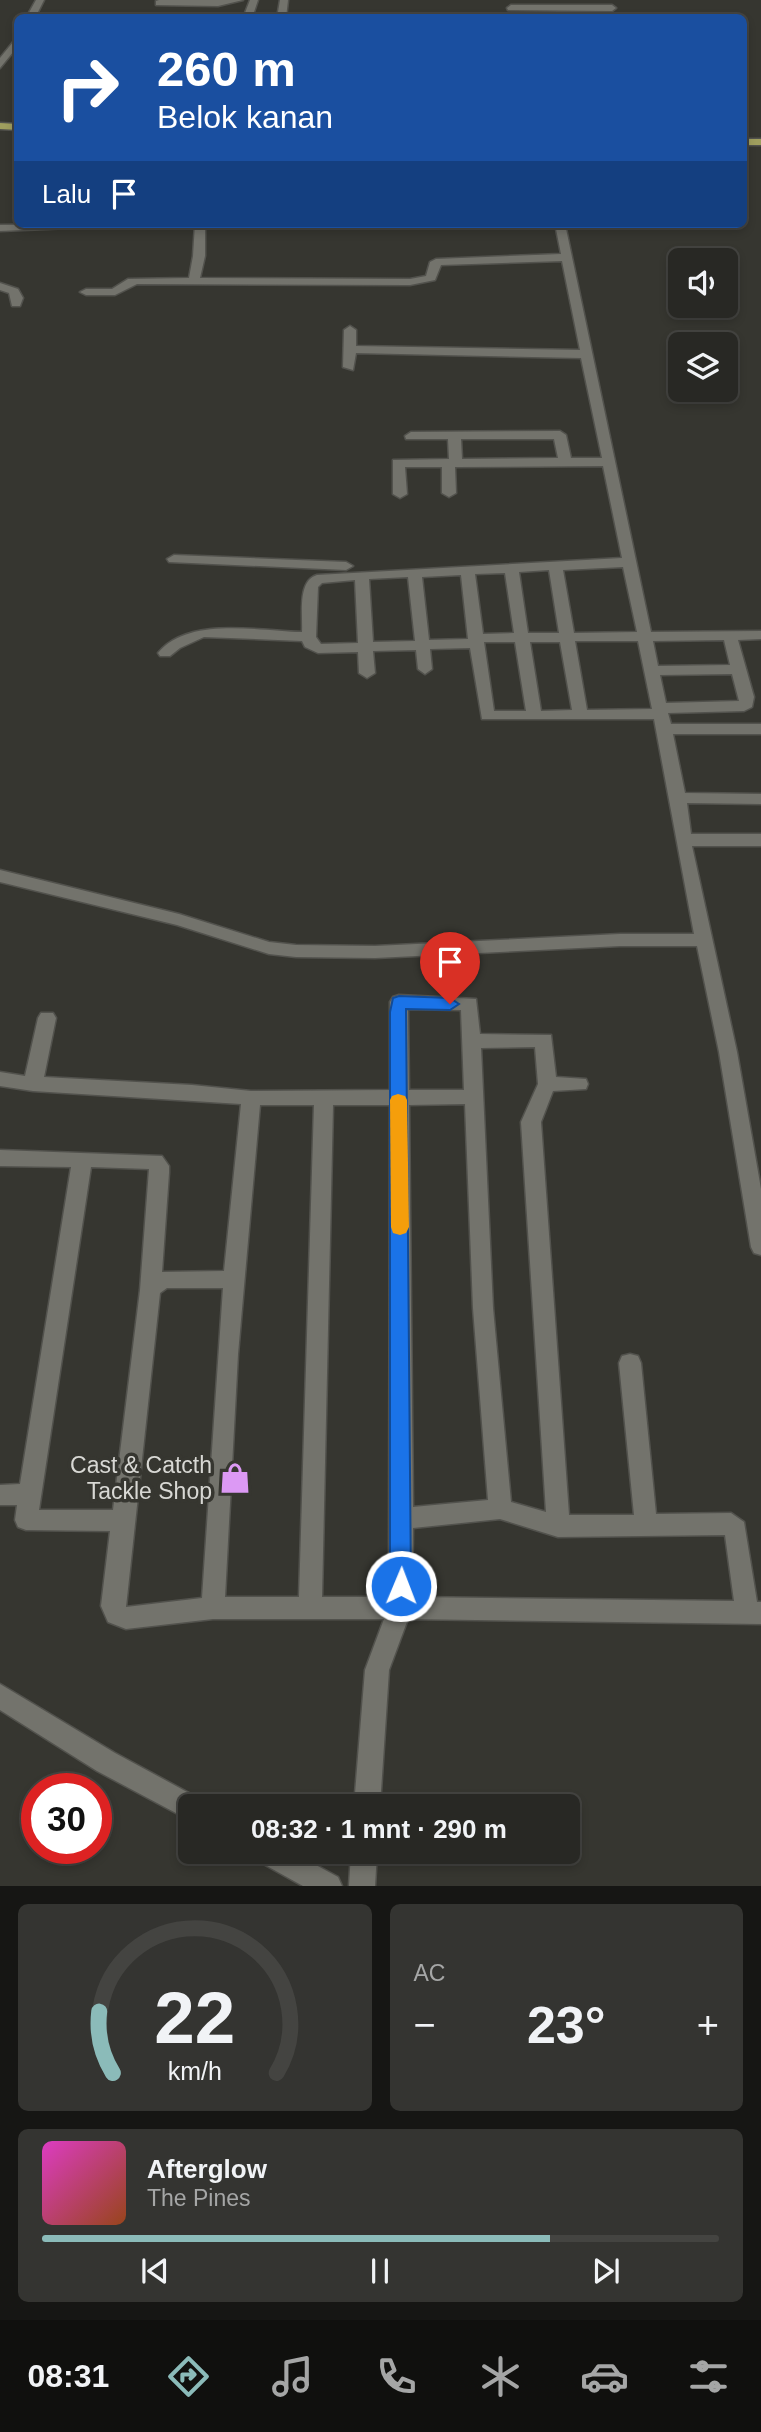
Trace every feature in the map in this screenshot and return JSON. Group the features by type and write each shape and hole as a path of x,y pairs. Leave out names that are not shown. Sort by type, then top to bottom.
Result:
{"street":[{"path":"159,4 239,0"},
{"path":"216,14 220,3"},
{"path":"511,9 608,4"},
{"path":"3,68 14,47"},
{"path":"194,281 199,256 200,228"},
{"path":"561,228 631,562 678,798 683,840 706,940 761,1248"},
{"path":"86,292 115,292 128,282 137,281 410,282 430,279 436,262 567,257"},
{"path":"0,286 14,291 16,304"},
{"path":"349,368 350,330"},
{"path":"349,349 587,354"},
{"path":"449,493 454,435"},
{"path":"411,436 560,435 565,463"},
{"path":"400,494 398,463 610,462"},
{"path":"174,559 358,566 374,569 369,575 367,673"},
{"path":"631,562 320,578 312,583 310,644 318,649 423,645 523,637 761,635"},
{"path":"555,566 580,715"},
{"path":"511,568 534,716"},
{"path":"467,570 485,714 491,718 580,715 661,717 761,729"},
{"path":"415,573 425,669"},
{"path":"165,653 202,632 309,637"},
{"path":"661,717 747,704 730,636"},
{"path":"652,671 737,669"},
{"path":"678,798 761,799"},
{"path":"683,840 761,840"},
{"path":"0,876 179,920 269,948 296,951 375,952 620,940 706,940"},
{"path":"368,1794 377,1670 400,1608 402,1520 399,1002 470,1004 483,1308 500,1509"},
{"path":"33,1084 47,1018"},
{"path":"472,1041 543,1032 547,1084 531,1122 558,1527"},
{"path":"0,1079 33,1084 192,1092 251,1098 474,1097"},
{"path":"547,1084 579,1084"},
{"path":"310,1607 324,1096"},
{"path":"213,1608 233,1280 251,1098"},
{"path":"82,1160 26,1520 123,1521"},
{"path":"1,1162 155,1161 159,1166 150,1290 113,1606 116,1614 126,1618 213,1608 310,1607 754,1613 734,1525 558,1527 500,1509 402,1520"},
{"path":"150,1290 165,1279 233,1280"},
{"path":"629,1363 646,1525"},
{"path":"0,1495 30,1494"},
{"path":"0,1696 106,1762 178,1801"},
{"path":"289,1864 329,1886"},
{"path":"362,1886 363,1864"}],"slow traffic":[{"path":"398,1100 400,1227"}],"place":[{"name":"Cast & Catcth Tackle Shop","path":"235,1478"}],"route":[{"path":"401,1586 398,1012 399,1002 450,1004"}]}
